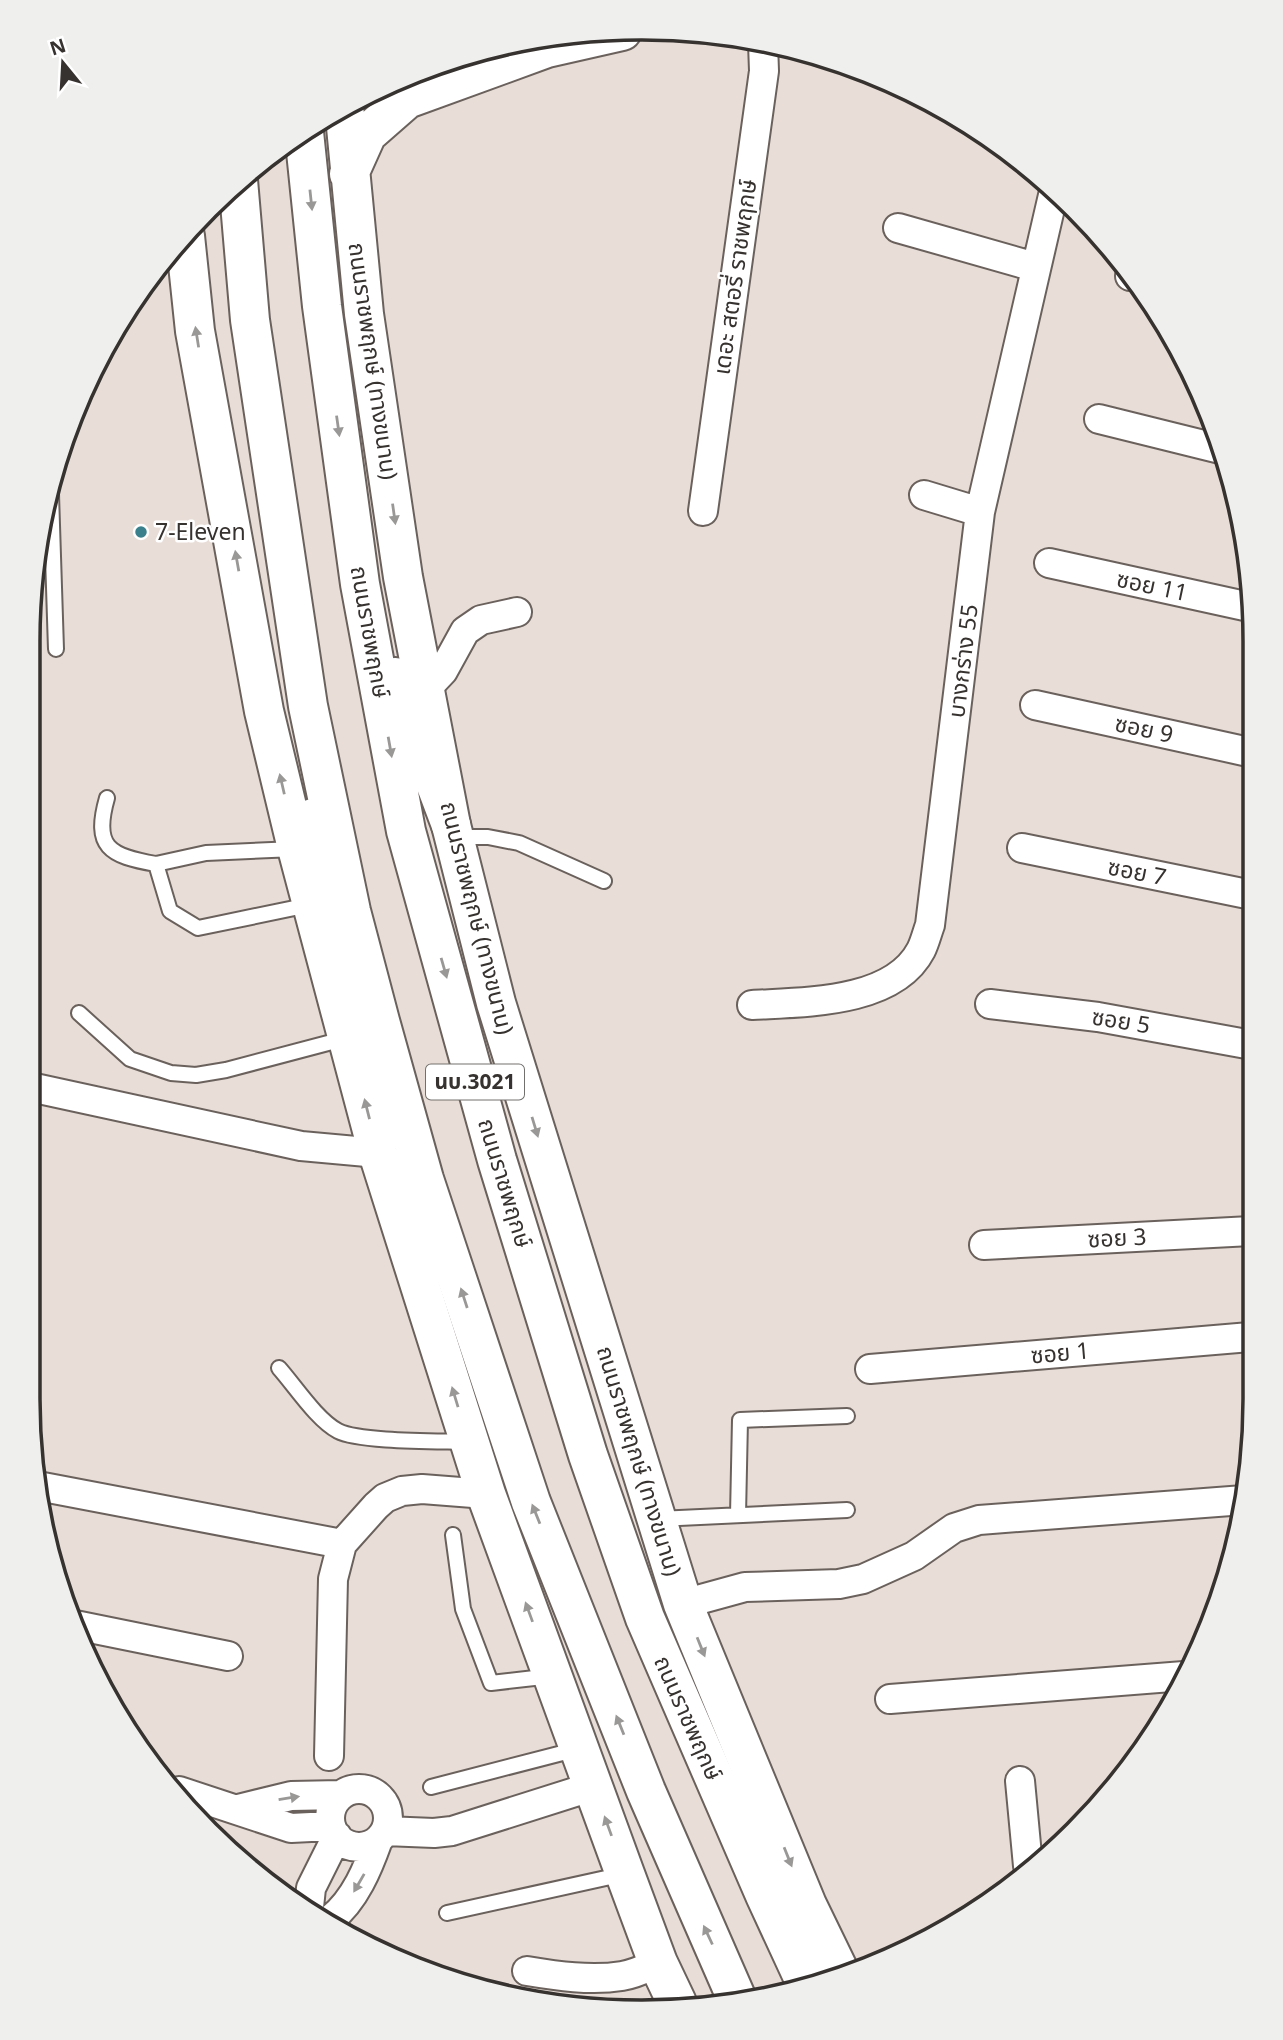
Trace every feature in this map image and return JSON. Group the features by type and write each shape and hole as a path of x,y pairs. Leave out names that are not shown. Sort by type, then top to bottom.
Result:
{"main road":[{"path":"516,54 547,48"},
{"path":"349,174 367,134 407,99 547,48"},
{"name":"ถนนราชพฤกษ์ (ทางขนาน)","path":"345,119 368,340 404,577 453,831 496,1003 683,1604 807,1905 836,1967"},
{"name":"ถนนราชพฤกษ์","path":"305,143 322,306 360,584 406,831 497,1160 589,1455 645,1618 803,1977"},
{"name":"นบ.3021","path":"239,194 250,320 309,706 351,911 421,1166 531,1502 646,1791 734,1992"},
{"path":"186,248 195,331 264,711 297,848 378,1153 486,1494 625,1874 658,1962 675,1998"},
{"path":"360,584 453,831"},
{"path":"309,706 315,912"}],"street":[{"name":"เดอะ สตอรี่ ราชพฤกษ์","path":"703,511 762,85 763,53"},
{"name":"บางกร่าง 55","path":"752,1005 830,1000 871,990 901,974 920,952 930,925 980,512 1051,201"},
{"path":"898,229 1035,267"},
{"path":"1099,419 1210,447"},
{"path":"924,495 980,512"},
{"name":"ซอย 11","path":"1049,563 1241,605"},
{"path":"425,690 443,671 465,631 481,620 517,612"},
{"name":"ซอย 9","path":"1035,705 1243,751"},
{"name":"ซอย 7","path":"1022,849 1243,893"},
{"name":"ซอย 5","path":"990,1004 1098,1017 1243,1043"},
{"path":"40,1089 301,1146 378,1153"},
{"name":"ซอย 3","path":"984,1245 1243,1231"},
{"name":"ซอย 1","path":"870,1369 1243,1338"},
{"path":"47,1488 342,1544"},
{"path":"329,1756 333,1579 342,1544 385,1498 402,1491 422,1489 486,1494"},
{"path":"683,1604 745,1587 839,1584 863,1578 914,1556 954,1528 979,1520 1234,1501"},
{"path":"85,1627 228,1656"},
{"path":"890,1699 1174,1677"},
{"path":"1020,1781 1027,1860"},
{"path":"341,1795 334,1804 331,1815 334,1831 345,1843 356,1847 368,1846 382,1836 452,1831 594,1786"},
{"path":"238,1809 292,1796 341,1795 351,1790 363,1789 374,1792 382,1799 388,1809 388,1821 368,1867 343,1910 336,1916"},
{"path":"188,1794 291,1828 334,1831"},
{"path":"309,1899 310,1888 334,1831"},
{"path":"527,1971 555,1976 606,1978 623,1976 658,1962"}],"lane":[{"path":"52,524 56,649"},
{"path":"107,798 101,832 106,844 122,856 156,864 206,853 297,848"},
{"path":"453,831 519,844 604,881"},
{"path":"156,864 170,911 198,928 315,912"},
{"path":"79,1013 130,1059 171,1073 196,1075 226,1070 349,1037"},
{"path":"279,1368 320,1416 338,1431 373,1437 469,1442"},
{"path":"738,1515 740,1420 846,1416"},
{"path":"656,1519 847,1510"},
{"path":"453,1535 463,1609 491,1683 553,1676"},
{"path":"431,1787 580,1749"},
{"path":"447,1913 625,1874"}],"place":[{"name":"7-Eleven","path":"141,532"}]}
